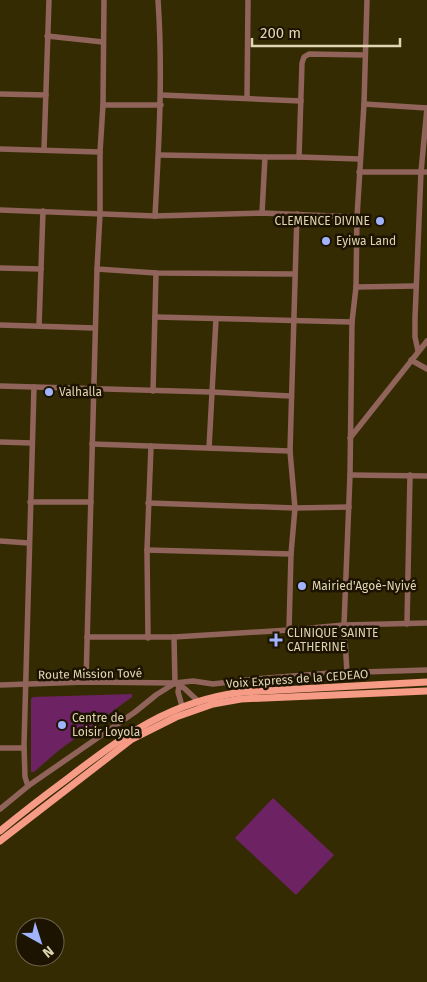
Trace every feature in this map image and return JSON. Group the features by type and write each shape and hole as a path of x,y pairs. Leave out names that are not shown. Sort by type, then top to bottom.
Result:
{"main road":[{"path":"0,831 110,746 148,722 182,706 397,688 427,682"},
{"path":"397,688 427,691"},
{"path":"0,840 132,739 199,705"}],"street":[{"path":"44,150 49,0"},
{"path":"86,682 93,389 103,104 104,0"},
{"path":"155,216 161,95 161,40 158,0"},
{"path":"247,98 248,0"},
{"path":"348,672 344,624 350,475 352,322 356,286 357,217 364,104 367,0"},
{"path":"47,36 103,42"},
{"path":"299,157 303,59 306,55 319,53 365,55"},
{"path":"0,94 46,95"},
{"path":"161,95 301,101"},
{"path":"103,104 160,105"},
{"path":"364,104 427,108 416,286 415,337 418,351"},
{"path":"0,149 100,152"},
{"path":"159,155 360,159"},
{"path":"262,213 265,157"},
{"path":"359,172 424,172"},
{"path":"0,210 155,216 262,213 357,217"},
{"path":"39,326 43,211"},
{"path":"289,630 291,554 295,508 290,451 297,214"},
{"path":"0,268 40,269"},
{"path":"97,269 156,273 295,274"},
{"path":"153,391 156,273"},
{"path":"356,286 416,286"},
{"path":"155,317 352,322"},
{"path":"209,448 216,319"},
{"path":"0,325 95,328"},
{"path":"350,438 427,341"},
{"path":"411,360 427,369"},
{"path":"0,386 291,396"},
{"path":"28,786 25,777 24,748 34,387"},
{"path":"0,442 32,442"},
{"path":"92,444 290,451"},
{"path":"148,638 147,550 151,446"},
{"path":"350,475 427,476"},
{"path":"407,624 410,475"},
{"path":"30,502 90,502"},
{"path":"148,503 295,508 348,507"},
{"path":"0,541 29,543"},
{"path":"147,550 291,554"},
{"path":"87,637 174,637 289,630 344,624 427,623"},
{"path":"174,637 177,685 182,706"},
{"name":"Route Mission Tové","path":"0,685 86,682 177,685 193,681 212,684 348,672 427,670"},
{"path":"0,809 28,786 135,712 156,695 177,685 184,688 199,705"},
{"path":"0,748 24,748"}],"shaded area":[{"name":"Centre de Loisir Loyola","path":"132,694 132,697 58,751 34,772 31,772 31,699 33,697"},
{"path":"273,798 334,855 296,895 235,838"}],"place":[{"name":"CLEMENCE DIVINE","path":"380,221"},
{"name":"Eyiwa Land","path":"326,241"},
{"name":"Valhalla","path":"49,392"},
{"name":"Mairied'Agoè-Nyivé","path":"302,586"},
{"name":"CLINIQUE SAINTE CATHERINE","path":"276,640"},
{"name":"Centre de Loisir Loyola","path":"62,725"}]}
